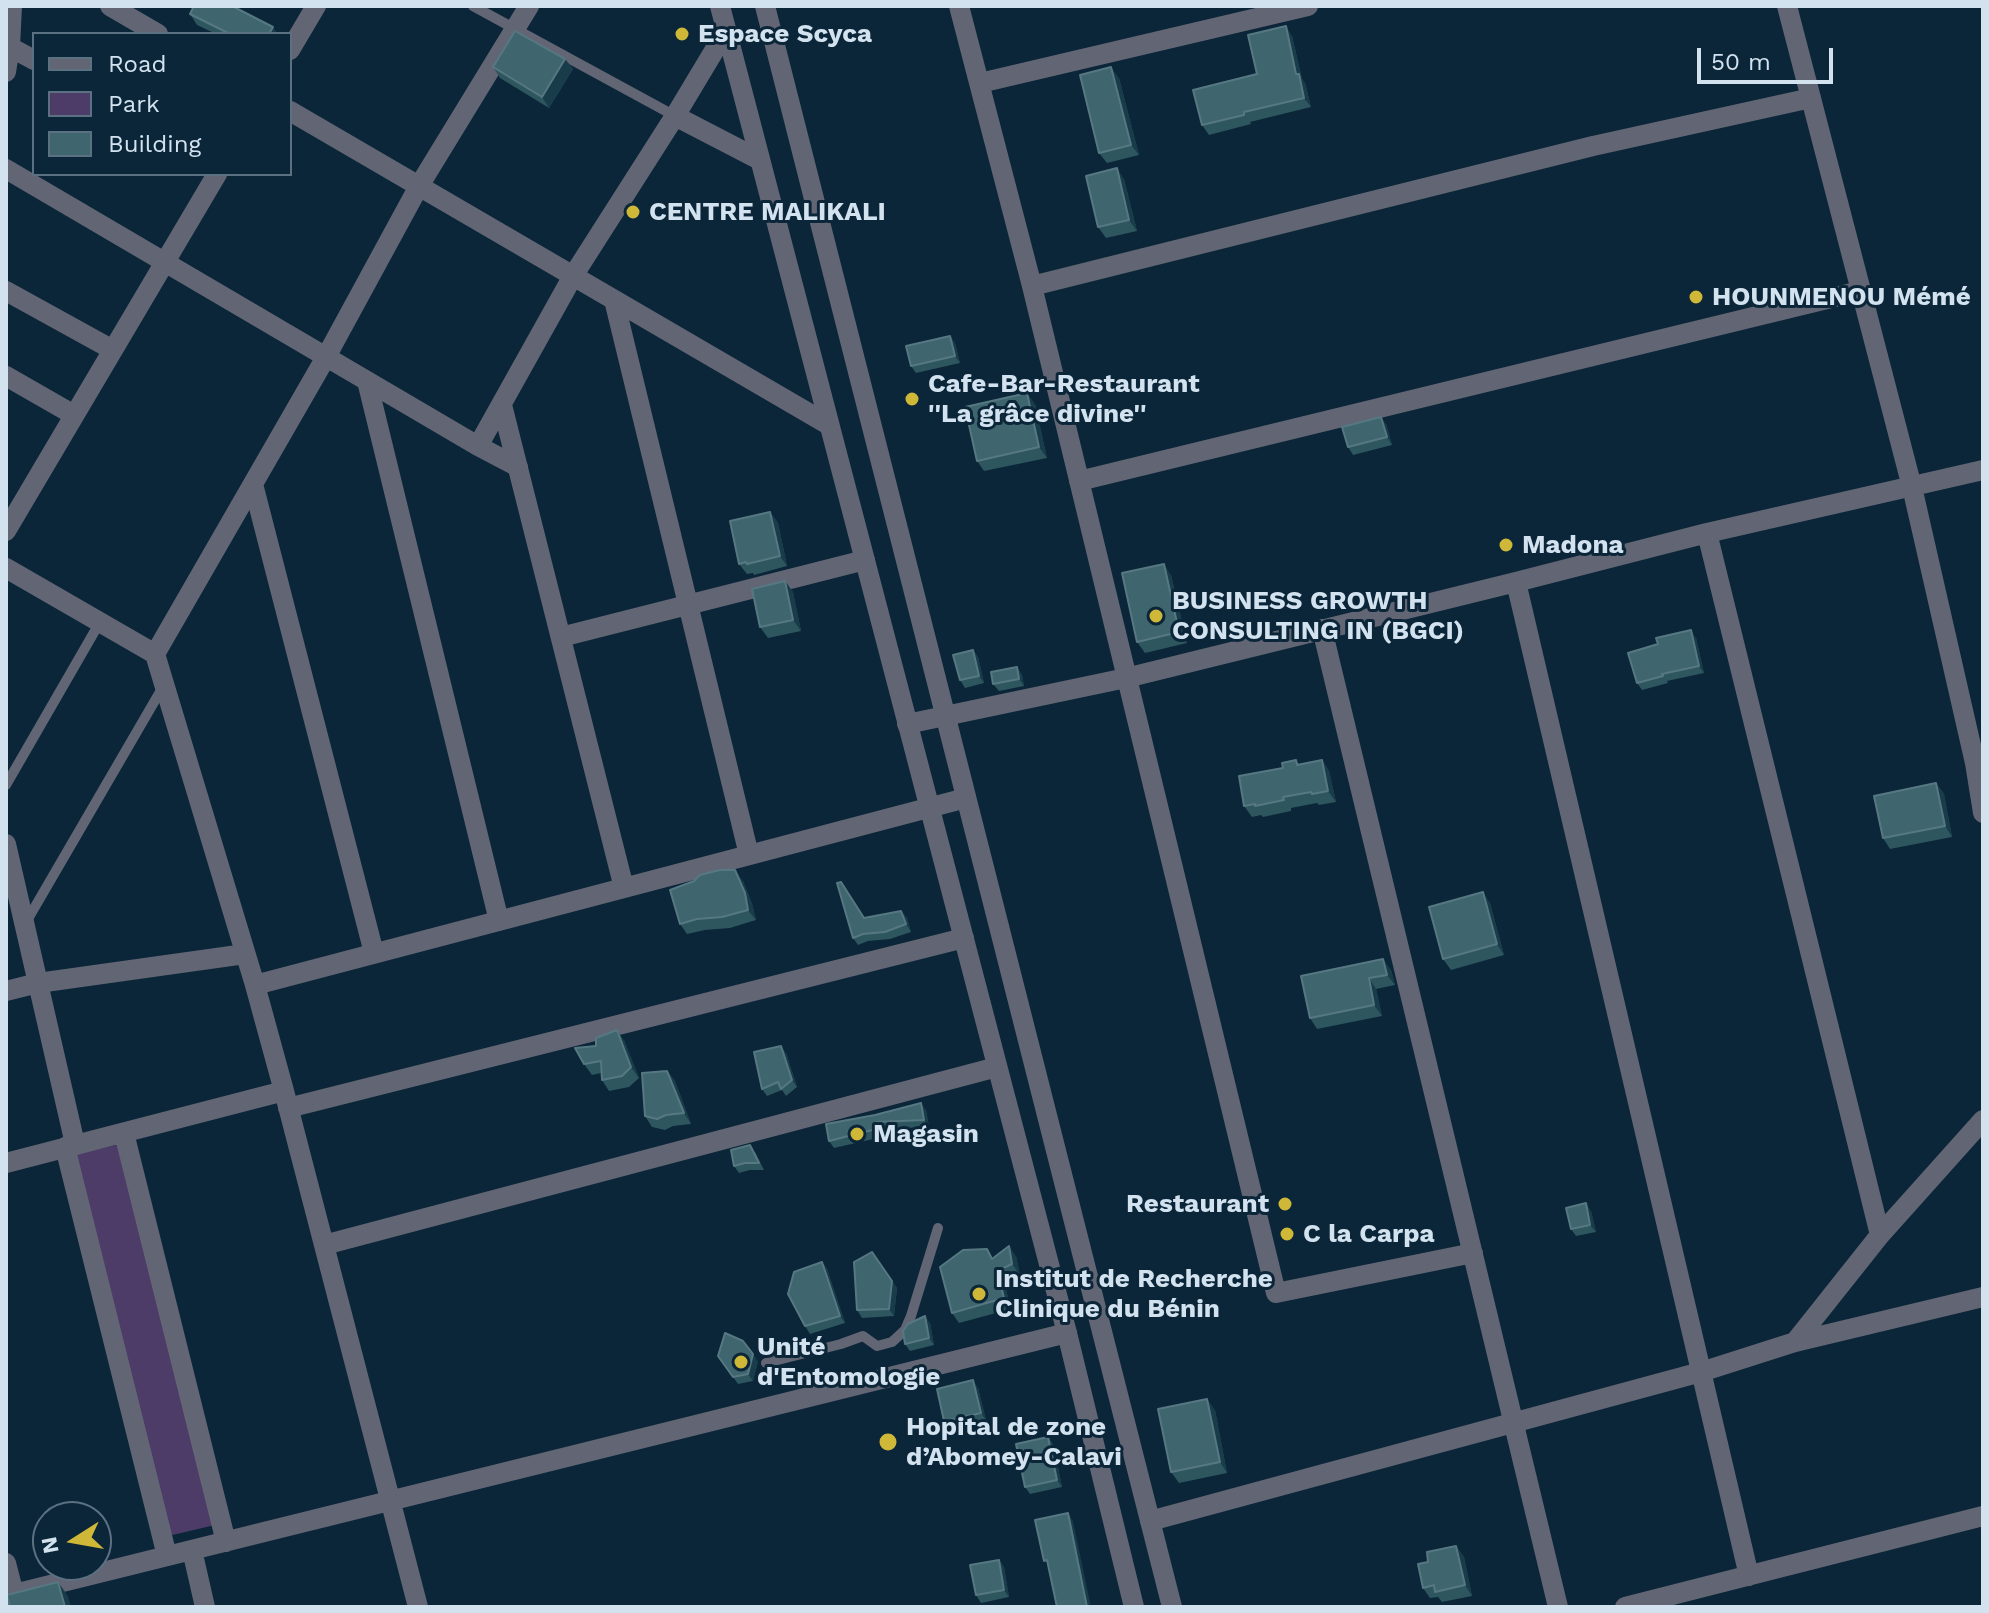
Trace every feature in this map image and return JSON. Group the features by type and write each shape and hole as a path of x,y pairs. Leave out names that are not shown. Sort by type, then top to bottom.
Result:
{"street":[{"path":"6,72 12,6"},
{"path":"110,6 155,32"},
{"path":"292,47 316,6"},
{"path":"155,654 326,357 419,186 529,6"},
{"path":"720,6 1067,1333 1134,1607"},
{"path":"765,6 1172,1607"},
{"path":"959,6 1032,286 1276,1293 1473,1253"},
{"path":"980,83 1308,6"},
{"path":"1787,6 1912,487 1975,763 1983,813"},
{"path":"478,446 573,276 726,31"},
{"path":"10,47 32,59"},
{"path":"1032,286 1578,150 1811,98"},
{"path":"292,112 829,425"},
{"path":"675,116 760,160"},
{"path":"6,169 518,467"},
{"path":"6,531 216,176"},
{"path":"6,291 113,350"},
{"path":"1079,481 1860,291"},
{"path":"614,300 749,855"},
{"path":"6,376 74,415"},
{"path":"367,381 499,921"},
{"path":"502,405 624,888"},
{"path":"907,724 1126,678 1707,533 1983,470"},
{"path":"253,484 374,953"},
{"path":"1707,533 1880,1235"},
{"path":"561,637 865,560"},
{"path":"6,568 155,654 255,985 418,1607"},
{"path":"1516,582 1749,1576"},
{"path":"1322,629 1558,1607"},
{"path":"255,985 966,798"},
{"path":"6,844 70,1145 167,1556"},
{"path":"6,1163 70,1145 286,1099 964,938"},
{"path":"6,991 38,983 245,954"},
{"path":"324,1245 997,1067"},
{"path":"1795,1342 1880,1235 1983,1120"},
{"path":"124,1133 226,1542"},
{"path":"1150,1521 1701,1372 1795,1342 1983,1297"},
{"path":"6,1563 10,1595 1067,1333"},
{"path":"1625,1607 1983,1516"},
{"path":"192,1550 205,1607"}],"lane":[{"path":"473,6 675,116"},
{"path":"6,785 100,622"},
{"path":"25,924 165,684"},
{"path":"766,1363 863,1336 877,1346 892,1342 905,1330 911,1316 938,1228"}],"green space":[{"path":"121,1144 215,1525 168,1536 74,1155"}],"building":[{"path":"194,6 232,6 273,27 270,32 226,32 190,14"},
{"path":"1286,26 1304,98 1202,125 1193,90 1257,74 1248,35"},
{"path":"515,31 565,59 542,97 493,67"},
{"path":"1111,67 1131,145 1099,153 1080,75"},
{"path":"1117,168 1129,220 1098,227 1086,176"},
{"path":"950,336 955,356 911,366 906,346"},
{"path":"1027,393 1039,447 977,461 965,407"},
{"path":"1381,417 1387,437 1348,447 1342,427"},
{"path":"770,512 780,556 739,564 730,521"},
{"path":"1164,564 1179,632 1137,642 1122,573"},
{"path":"785,581 793,620 760,627 752,589"},
{"path":"1691,630 1699,666 1637,683 1628,653 1658,644 1656,638"},
{"path":"973,650 979,676 960,680 953,655"},
{"path":"1017,667 1019,679 993,684 991,672"},
{"path":"1296,760 1297,765 1322,760 1328,791 1244,806 1239,776 1283,768 1282,763"},
{"path":"1936,783 1945,826 1883,838 1874,796"},
{"path":"735,870 745,893 748,910 680,924 670,890 694,881 700,875"},
{"path":"841,882 864,918 901,911 906,924 853,938 837,883"},
{"path":"1483,892 1497,944 1443,959 1429,907"},
{"path":"1383,959 1387,975 1369,978 1374,1005 1310,1018 1301,976"},
{"path":"617,1030 631,1067 622,1076 602,1080 601,1061 584,1064 575,1048 596,1046 596,1038"},
{"path":"781,1046 792,1080 781,1089 778,1082 762,1089 754,1052"},
{"path":"667,1071 684,1113 657,1119 645,1116 642,1073"},
{"path":"921,1103 924,1120 877,1122 876,1129 829,1141 826,1124"},
{"path":"750,1145 759,1163 734,1166 731,1150"},
{"path":"1586,1203 1590,1225 1571,1229 1566,1208"},
{"name":"Institut de Recherche Clinique du Bénin","path":"1009,1246 1012,1264 997,1271 1004,1298 952,1313 940,1267 963,1250 987,1249 992,1259"},
{"path":"872,1252 892,1281 889,1309 857,1310 854,1262"},
{"path":"822,1262 840,1316 805,1326 788,1294 794,1272"},
{"path":"925,1316 929,1338 905,1344 903,1331 908,1324"},
{"name":"Unité d'Entomologie","path":"725,1333 743,1341 753,1354 748,1374 733,1377 718,1356"},
{"path":"973,1380 981,1413 944,1421 937,1389"},
{"path":"1207,1399 1220,1462 1171,1472 1158,1409"},
{"path":"1048,1437 1057,1480 1025,1487 1016,1444"},
{"path":"1068,1513 1087,1607 1057,1607 1035,1520"},
{"path":"1456,1546 1465,1585 1435,1592 1434,1585 1423,1588 1418,1564 1428,1562 1427,1552"},
{"path":"999,1560 1004,1590 976,1595 970,1565"},
{"path":"58,1582 65,1607 10,1607 7,1595"}],"place":[{"name":"Espace Scyca","path":"682,34"},
{"name":"CENTRE MALIKALI","path":"633,212"},
{"name":"HOUNMENOU Mémé","path":"1696,297"},
{"name":"Cafe-Bar-Restaurant ''La grâce divine''","path":"912,399"},
{"name":"Madona","path":"1506,545"},
{"name":"BUSINESS GROWTH CONSULTING IN (BGCI)","path":"1156,616"},
{"name":"Magasin","path":"857,1134"},
{"name":"Restaurant","path":"1285,1204"},
{"name":"C la Carpa","path":"1287,1234"},
{"name":"Institut de Recherche Clinique du Bénin","path":"979,1294"},
{"name":"Unité d'Entomologie","path":"741,1362"},
{"name":"Hopital de zone d’Abomey-Calavi","path":"888,1442"}]}
